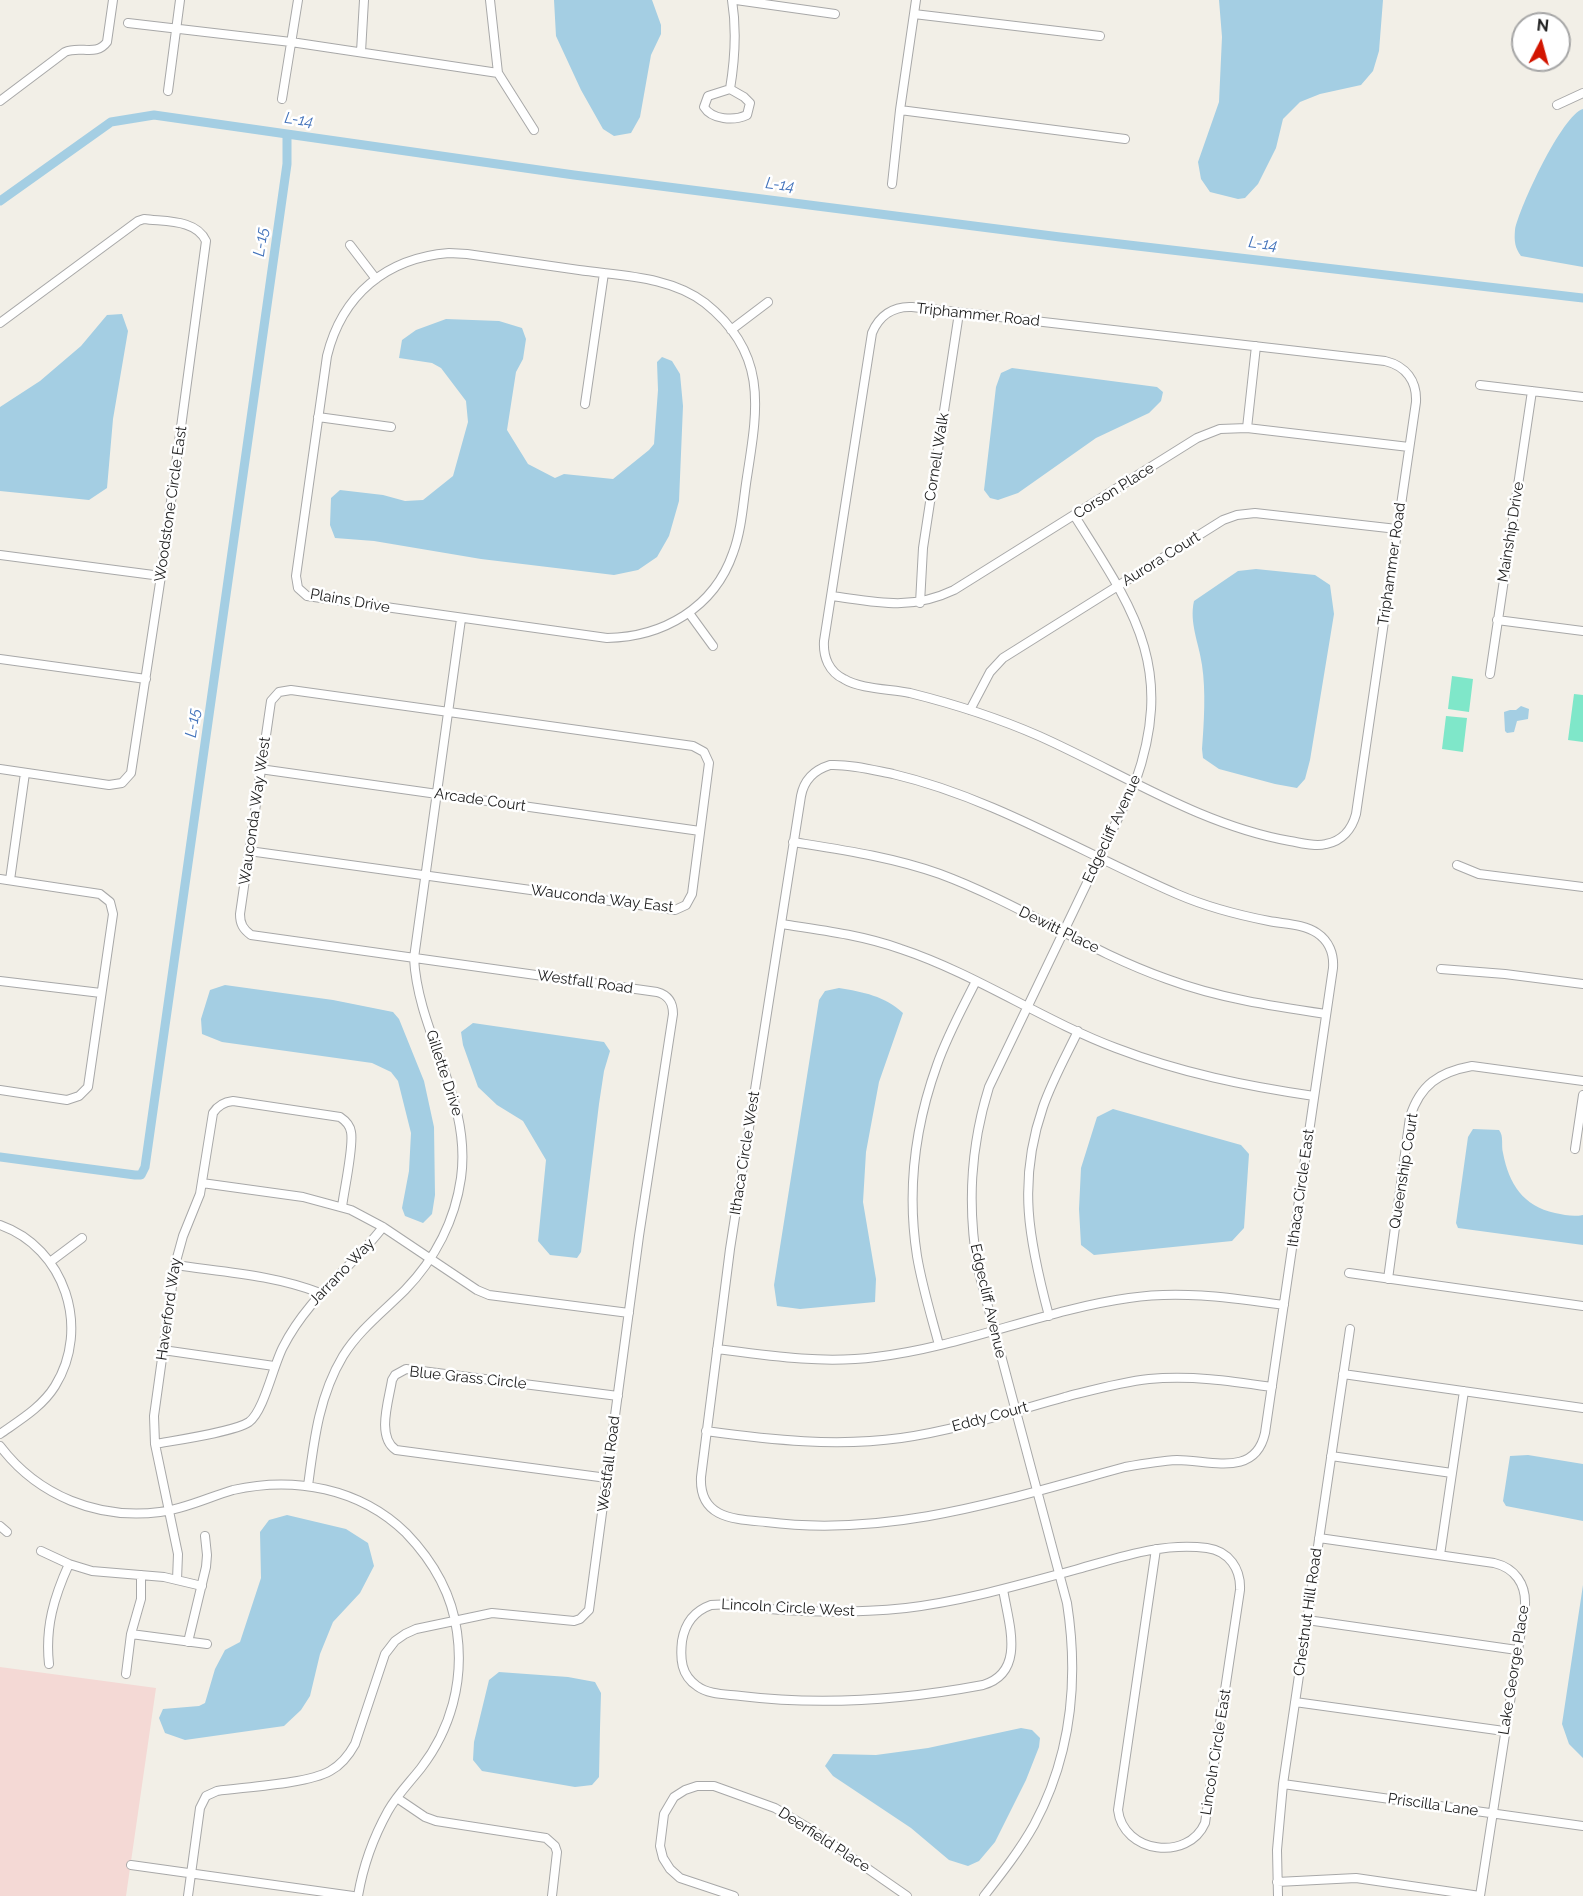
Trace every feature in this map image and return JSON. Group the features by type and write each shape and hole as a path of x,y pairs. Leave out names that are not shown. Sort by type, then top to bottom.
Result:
{"street":[{"path":"0,101 65,52 103,48 107,42 113,0"},
{"path":"168,90 180,0"},
{"path":"282,99 298,0"},
{"path":"361,52 364,0"},
{"path":"490,0 498,73 534,130"},
{"path":"730,89 736,38 734,0 835,14"},
{"path":"892,184 916,0"},
{"path":"914,14 1100,36"},
{"path":"128,23 291,42 498,73"},
{"path":"730,89 750,103 747,115 741,118 724,118 707,112 704,107 708,96 730,89"},
{"path":"1557,105 1583,93"},
{"path":"900,110 1125,139"},
{"name":"Woodstone Circle East","path":"0,323 136,221 144,219 188,225 199,230 206,241 133,767 127,779 122,783 109,785 25,773"},
{"path":"350,245 376,279"},
{"name":"Plains Drive","path":"449,253 604,273 654,281 688,293 717,314 731,330 743,349 751,369 756,398 756,422 738,536 733,553 717,585 689,613 665,627 648,634 624,638 595,637 307,596 298,588 296,576 327,356 336,328 356,298 376,279 402,264 419,258 449,253"},
{"path":"585,404 604,273"},
{"path":"731,330 768,302"},
{"name":"Triphammer Road","path":"912,307 959,312 1385,361 1402,368 1414,384 1416,396 1356,814 1352,826 1344,836 1320,845 1260,834 1197,813 1041,737 970,710 918,695 849,682 829,666 824,648 831,596 875,327 888,313 899,308 912,307"},
{"name":"Cornell Walk","path":"920,603 923,548 959,312"},
{"path":"1247,429 1256,346"},
{"path":"1480,386 1583,397"},
{"name":"Mainship Drive","path":"1490,674 1532,391"},
{"path":"318,417 391,427"},
{"name":"Corson Place","path":"831,596 890,604 920,603 954,590 1203,435 1220,429 1247,429 1409,447"},
{"name":"Aurora Court","path":"970,710 990,672 998,662 1223,520 1236,515 1255,513 1397,529"},
{"name":"Edgecliff Avenue","path":"984,1896 1021,1847 1048,1796 1064,1748 1072,1698 1073,1663 1071,1628 1059,1574 994,1330 974,1244 970,1193 972,1162 989,1088 1135,783 1148,739 1151,685 1143,639 1118,585 1074,515"},
{"path":"0,555 161,576"},
{"path":"689,613 713,646"},
{"name":"Gillette Drive","path":"308,1486 317,1421 334,1373 358,1336 407,1288 430,1259 441,1240 457,1199 461,1177 461,1126 452,1090 422,1010 417,991 414,958 461,619"},
{"path":"1497,620 1583,631"},
{"path":"0,659 146,679"},
{"name":"Wauconda Way West","path":"414,958 251,934 242,926 240,914 271,701 279,692 285,690 447,711"},
{"name":"Wauconda Way East","path":"424,876 675,910 686,905 692,894 709,763 704,752 699,748 447,711"},
{"name":"Ithaca Circle West","path":"1037,1491 944,1515 873,1524 805,1526 721,1515 710,1507 701,1490 700,1477 730,1249 801,796 805,784 818,770 836,765 880,772 946,789 1009,814 1099,857"},
{"path":"0,769 25,773 10,880"},
{"name":"Arcade Court","path":"260,769 700,831"},
{"name":"Dewitt Place","path":"794,842 850,850 921,868 970,887 1135,966 1198,989 1263,1005 1326,1014"},
{"path":"249,851 424,876"},
{"name":"Ithaca Circle East","path":"1037,1491 1150,1462 1191,1460 1230,1464 1253,1455 1263,1439 1333,962 1328,944 1319,934 1308,928 1239,915 1209,906 1099,857"},
{"path":"1457,866 1479,874 1583,887"},
{"path":"0,879 94,892 110,902 113,914 89,1081 84,1092 74,1099 67,1100 0,1090"},
{"path":"781,924 874,940 924,958 1078,1032 1180,1071 1250,1087 1314,1096"},
{"name":"Westfall Road","path":"188,1896 200,1808 206,1796 217,1791 315,1778 333,1769 344,1760 355,1744 382,1661 391,1645 410,1631 499,1612 574,1621 585,1616 591,1604 628,1313 673,1014 671,1002 657,992 414,958"},
{"path":"1441,969 1583,984"},
{"path":"0,981 101,993"},
{"path":"939,1345 917,1255 913,1200 915,1164 923,1111 937,1065 976,981"},
{"path":"1049,1316 1029,1226 1028,1174 1043,1107 1078,1032"},
{"name":"Queenship Court","path":"1388,1279 1410,1117 1415,1104 1432,1080 1458,1068 1472,1066 1583,1081"},
{"path":"1575,1149 1583,1095"},
{"name":"Haverford Way","path":"177,1580 178,1554 155,1444 154,1416 175,1265 183,1236 198,1202 213,1113 221,1104 233,1101 340,1117 349,1125 352,1137 342,1207"},
{"path":"202,1183 303,1197 342,1207 383,1227 477,1290 489,1295 628,1313"},
{"path":"0,1226 19,1234 50,1262 62,1281 70,1309 72,1338 67,1359 55,1386 41,1403 0,1434"},
{"name":"Jarrano Way","path":"155,1444 248,1423 260,1409 274,1366 295,1326 320,1293 371,1243 383,1227"},
{"path":"50,1262 82,1239"},
{"path":"175,1265 289,1282 320,1293"},
{"path":"1349,1273 1583,1306"},
{"path":"717,1349 790,1358 847,1360 904,1353 1104,1302 1161,1295 1225,1296 1284,1305"},
{"name":"Chestnut Hill Road","path":"1278,1896 1279,1817 1283,1784 1350,1329"},
{"path":"163,1350 274,1366"},
{"name":"Blue Grass Circle","path":"607,1478 396,1449 387,1441 385,1429 392,1380 395,1375 406,1369 618,1396"},
{"path":"1343,1374 1583,1408"},
{"name":"Eddy Court","path":"706,1431 800,1442 863,1442 902,1438 940,1430 1096,1389 1148,1379 1193,1377 1272,1387"},
{"path":"1440,1555 1464,1391"},
{"path":"0,1446 21,1470 37,1483 73,1502 93,1508 127,1514 169,1510 252,1486 274,1484 308,1486 333,1491 360,1501 384,1515 415,1543 439,1577 448,1596 455,1620 459,1673 450,1714 432,1752 397,1798 371,1845 358,1896"},
{"path":"1331,1456 1452,1473"},
{"path":"188,1642 207,1556 205,1536"},
{"name":"Lake George Place","path":"1319,1538 1494,1563 1506,1567 1516,1575 1522,1586 1525,1598 1480,1896"},
{"name":"Lincoln Circle East","path":"1059,1574 1156,1549 1188,1546 1215,1550 1231,1560 1237,1571 1240,1584 1205,1823 1194,1839 1182,1846 1170,1848 1143,1844 1132,1838 1120,1822 1118,1810 1156,1549"},
{"path":"41,1551 69,1564 92,1571 141,1575 202,1586"},
{"path":"49,1664 48,1632 51,1613 69,1564"},
{"name":"Lincoln Circle West","path":"1004,1589 1012,1654 1005,1672 995,1680 983,1685 938,1693 871,1700 789,1700 706,1691 690,1681 682,1664 683,1635 687,1623 700,1610 711,1605 724,1604 797,1611 870,1611 942,1602 1059,1574"},
{"path":"126,1674 132,1634 140,1605 141,1575"},
{"path":"1307,1620 1517,1650"},
{"path":"132,1634 207,1644"},
{"path":"1295,1702 1504,1731"},
{"name":"Priscilla Lane","path":"1283,1784 1583,1826"},
{"name":"Deerfield Place","path":"734,1896 680,1878 663,1858 660,1845 664,1814 674,1797 685,1790 697,1786 714,1786 775,1808 813,1830 905,1895"},
{"path":"397,1798 436,1821 546,1838 551,1841 557,1852 552,1896"},
{"path":"131,1865 353,1896"},
{"path":"1277,1882 1356,1878 1480,1896"}],"shaded area":[{"path":"0,1667 156,1688 126,1896 0,1896"}],"green space":[{"path":"1452,676 1473,679 1469,712 1448,709"},
{"path":"1574,694 1583,695 1583,742 1568,740"},
{"path":"1446,716 1467,718 1463,752 1442,749"}],"water":[{"path":"554,0 652,0 661,25 661,34 651,55 640,117 631,133 614,136 603,129 581,90 556,36"},
{"path":"1219,0 1383,0 1379,51 1373,71 1361,85 1320,94 1300,102 1283,119 1276,148 1258,184 1245,198 1238,199 1210,192 1201,179 1198,162 1219,102 1222,37"},
{"path":"1583,109 1583,267 1521,256 1516,247 1515,230 1524,203 1553,144 1574,115"},
{"path":"122,314 128,331 113,419 107,488 89,500 0,491 0,407 40,381 81,346 107,315"},
{"path":"446,319 499,321 522,328 526,339 523,359 516,372 507,430 528,464 555,478 564,474 613,479 649,450 654,444 658,390 657,362 662,357 672,361 680,374 683,406 679,501 669,536 657,557 638,570 614,575 481,559 374,541 335,538 330,525 331,498 340,490 383,495 405,501 423,500 453,476 468,422 466,401 441,368 432,363 399,358 402,340 416,330"},
{"path":"1012,368 1157,387 1163,392 1161,401 1149,413 1096,438 1018,493 998,500 990,498 984,490 996,387 1001,373"},
{"path":"1256,569 1315,575 1330,585 1334,614 1310,760 1305,779 1297,788 1219,769 1203,758 1204,685 1194,625 1194,601 1238,571"},
{"path":"1521,706 1529,709 1528,719 1517,721 1514,732 1507,733 1504,712 1516,710"},
{"path":"225,985 333,1000 393,1012 399,1019 424,1081 434,1127 435,1195 432,1214 423,1223 405,1216 402,1208 409,1171 411,1133 398,1081 391,1072 372,1063 222,1042 202,1034 201,1019 210,990"},
{"path":"839,988 865,993 889,1002 903,1013 879,1082 866,1152 863,1202 876,1279 875,1302 800,1309 777,1306 774,1285 819,1000 825,991"},
{"path":"473,1023 604,1042 610,1051 604,1071 599,1104 581,1252 577,1258 550,1255 538,1241 546,1160 523,1121 497,1105 478,1087 463,1045 461,1032"},
{"path":"1113,1109 1241,1145 1249,1154 1244,1228 1232,1241 1094,1255 1081,1245 1079,1209 1081,1168 1097,1117"},
{"path":"1473,1129 1499,1130 1509,1174 1519,1192 1526,1199 1544,1210 1572,1216 1583,1215 1583,1245 1458,1228 1456,1223 1468,1137"},
{"path":"1528,1455 1583,1464 1583,1521 1506,1506 1503,1501 1510,1456"},
{"path":"287,1515 346,1529 368,1543 374,1566 360,1593 333,1622 320,1654 310,1696 301,1710 284,1726 185,1740 165,1733 159,1718 163,1709 199,1706 205,1703 215,1669 225,1650 240,1642 261,1578 260,1532 269,1520"},
{"path":"1583,1585 1583,1758 1569,1744 1562,1724"},
{"path":"499,1672 568,1677 595,1682 601,1693 599,1777 592,1785 575,1787 482,1771 473,1760 474,1742 489,1680"},
{"path":"1021,1728 1032,1730 1040,1738 1039,1747 1026,1780 995,1842 979,1861 968,1866 949,1860 911,1828 833,1776 825,1766 833,1754 876,1755 928,1748"}],"waterway":[{"name":"L-14","path":"0,201 111,122 154,115 574,175 1060,237 1583,298"},
{"name":"L-15","path":"0,1157 135,1175 141,1175 145,1167 287,164 287,134"}]}
